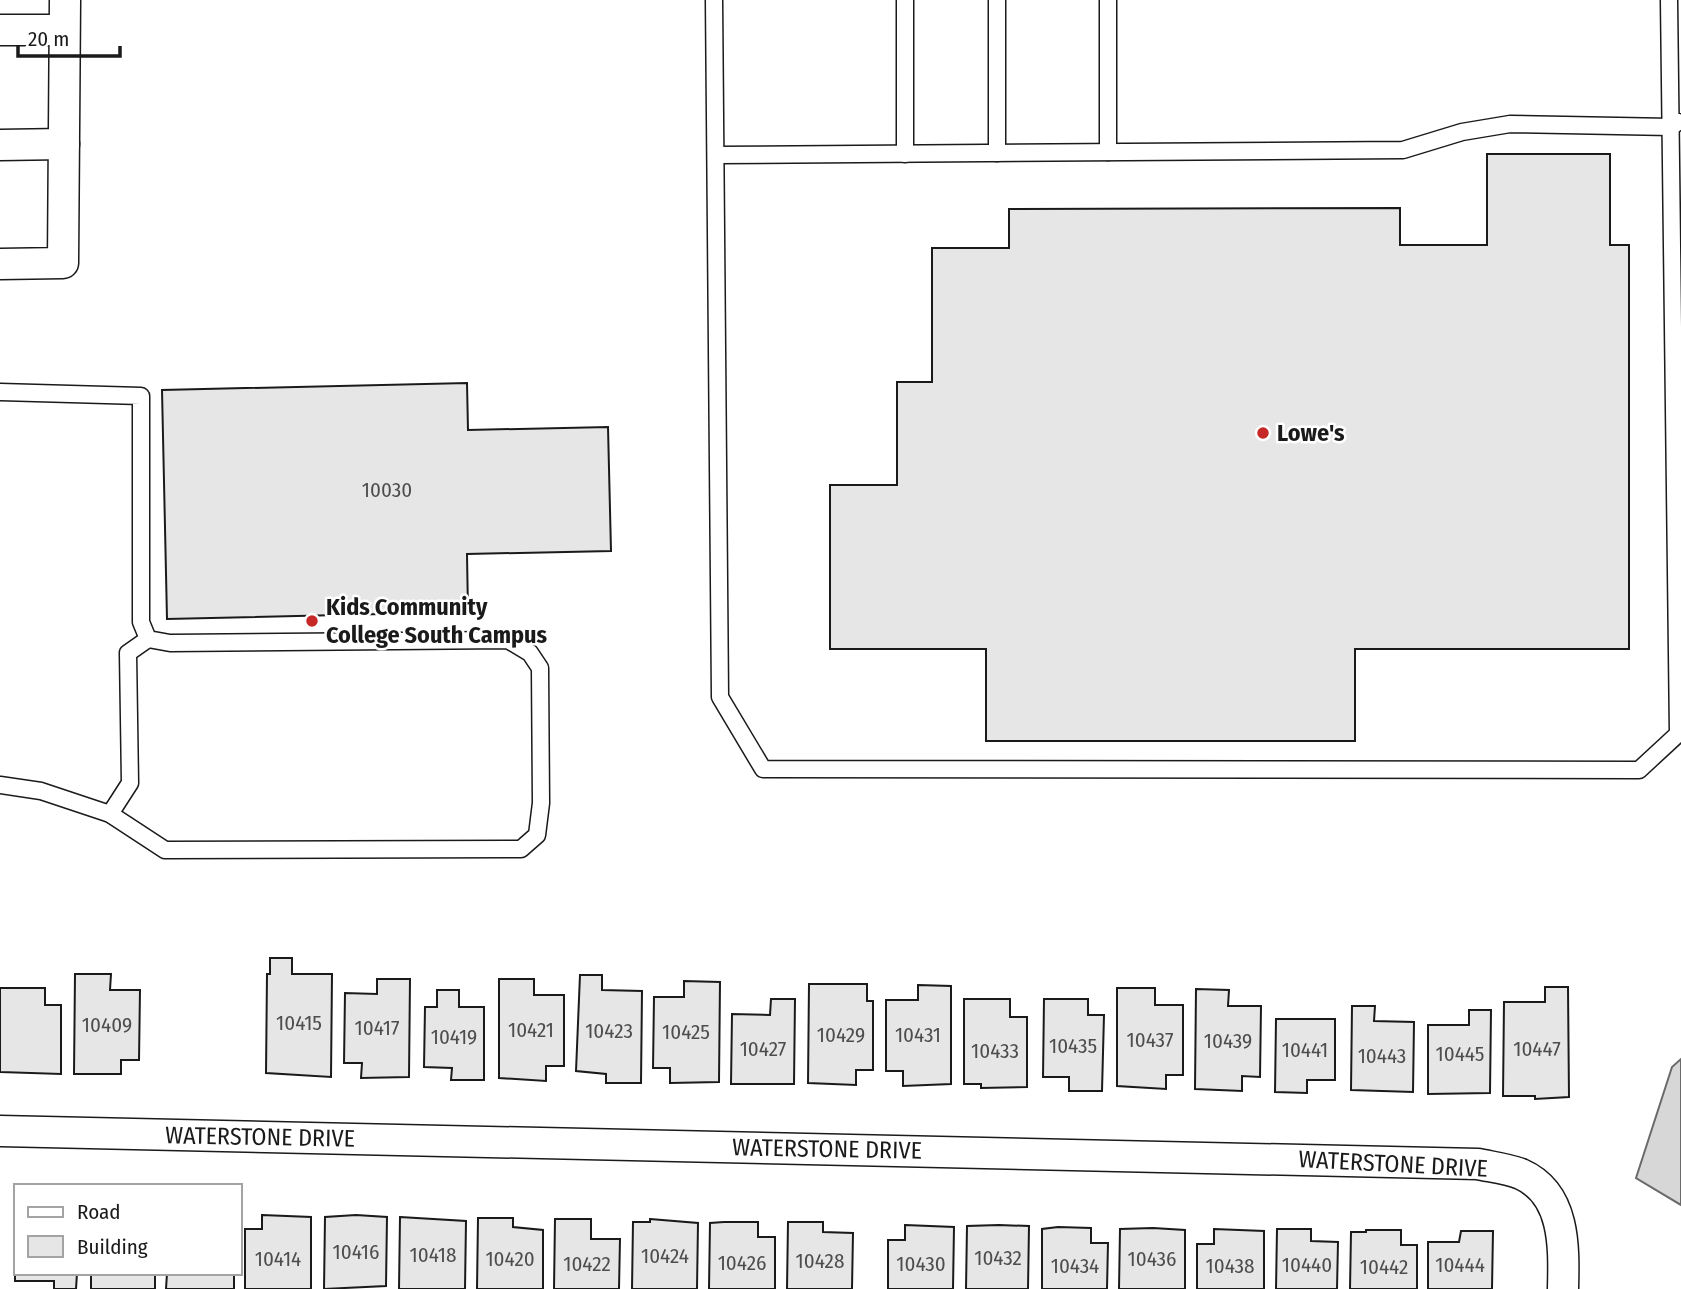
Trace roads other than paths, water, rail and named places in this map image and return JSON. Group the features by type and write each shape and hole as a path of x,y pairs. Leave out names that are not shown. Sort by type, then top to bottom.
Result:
{"street":[{"path":"0,264 63,263 65,0"},
{"path":"0,30 64,30"},
{"path":"0,145 64,144"},
{"name":"WATERSTONE DRIVE","path":"0,1131 1478,1164 1522,1174 1550,1197 1562,1231 1563,1289"}],"lane":[{"path":"714,0 720,697 763,769 1639,770 1678,734 1676,124 1670,0"},
{"path":"905,0 905,154"},
{"path":"997,0 997,153"},
{"path":"1108,0 1108,152"},
{"path":"716,155 1403,150 1462,132 1510,124 1676,124"},
{"path":"0,392 141,396 141,622 148,639"},
{"path":"0,785 41,791 110,814 165,850 521,849 537,835 541,803 540,668 530,653 508,640 170,643 148,639 128,653 130,783 110,814"}],"place":[{"name":"Lowe's","path":"1263,433"},
{"name":"Kids Community College South Campus","path":"312,621"}]}
